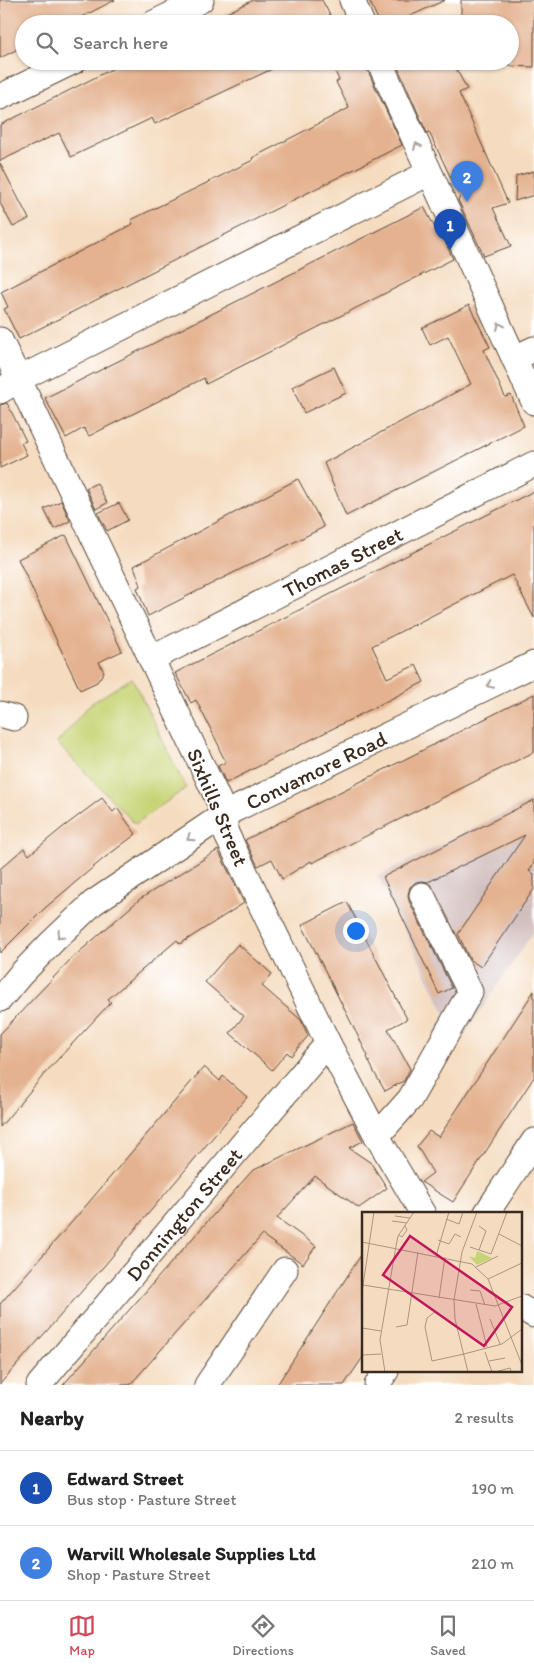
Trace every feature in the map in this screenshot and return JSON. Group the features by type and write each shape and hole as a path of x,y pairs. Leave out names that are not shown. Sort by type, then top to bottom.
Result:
{"street":[{"path":"170,15 201,0"},
{"path":"352,0 358,15"},
{"path":"0,97 56,70"},
{"path":"383,70 429,173 524,353 534,402"},
{"path":"10,386 429,173"},
{"name":"Sixhills Street","path":"0,340 10,386 151,659 225,814 225,831 328,1042 377,1136 422,1212"},
{"name":"Thomas Street","path":"151,659 534,464"},
{"name":"Convamore Road","path":"0,999 21,974 93,903 225,814 534,664"},
{"path":"377,1136 410,1099 470,992 422,895"},
{"name":"Donnington Street","path":"39,1385 328,1042"},
{"path":"487,1212 534,1141"},
{"path":"207,1385 285,1270"},
{"path":"522,1308 534,1315"},
{"path":"377,1385 385,1372"}],"shaded area":[{"path":"534,798 534,931 449,1058 434,1033 446,1015 378,876"}],"green space":[{"path":"132,678 186,788 135,824 57,743 90,704"}],"building":[{"path":"0,0 115,0 86,15 15,15 15,50 0,58"},
{"path":"253,0 322,0 330,15 223,15"},
{"path":"369,0 445,0 412,15 376,15"},
{"path":"461,0 534,0 534,67 519,66 519,15 461,15"},
{"path":"110,70 270,70 155,124 152,118 71,157 59,133 0,161 0,125"},
{"path":"334,70 367,70 402,145 19,339 4,309 8,307 1,292 133,224 131,220 253,160 252,158 349,108 336,82 339,80"},
{"path":"399,70 457,70 467,89 459,93 508,203 493,208 511,246 484,256 458,200 460,197 429,132 427,133"},
{"path":"0,163 29,219 13,227 0,203"},
{"path":"534,171 534,195 515,201 516,176"},
{"path":"424,207 441,239 442,235 453,259 206,384 204,378 89,436 84,428 66,438 45,398"},
{"path":"469,305 490,347 484,350 505,397 511,395 524,426 346,516 324,463 471,384 448,336 430,345 422,328"},
{"path":"334,367 346,393 304,413 292,387"},
{"path":"7,403 26,441 21,443 27,455 0,468 0,405"},
{"path":"298,479 324,527 148,616 137,588 141,586 134,566"},
{"path":"97,483 107,503 96,509 86,488"},
{"path":"534,491 534,618 512,575 372,646 387,678 416,665 424,682 226,783 218,766 226,762 220,748 196,700 191,703 175,673"},
{"path":"61,501 70,521 54,529 44,509"},
{"path":"119,503 128,520 107,531 98,513"},
{"path":"66,535 122,651 99,662 104,672 97,682 80,690 18,559"},
{"path":"534,694 534,752 312,863 311,861 282,879 272,859 258,866 245,840"},
{"path":"102,798 113,812 117,808 136,834 45,908 0,953 0,869 24,848 29,855"},
{"path":"534,800 534,863 529,871 534,874 534,889 481,967 470,960 458,934 525,835 428,882 416,882 410,887 409,901 452,988 439,994 383,877"},
{"path":"218,850 244,903 180,944 177,940 108,999 111,1002 47,1071 0,1127 0,1034 70,960 140,899"},
{"path":"347,902 407,1019 388,1029 410,1069 404,1081 385,1091 302,925"},
{"path":"238,944 272,974 262,986 301,1020 308,1036 291,1056 287,1052 272,1070 230,1033 244,1016 205,982"},
{"path":"534,991 534,1077 453,1202 421,1182 433,1173 417,1146 429,1131 439,1137"},
{"path":"204,1067 220,1081 223,1076 247,1097 104,1266 0,1384 0,1304"},
{"path":"353,1122 363,1141 349,1148 371,1163 387,1188 359,1208 315,1176 277,1218 316,1246 303,1264 262,1235 130,1385 63,1385 252,1171"},
{"path":"362,1254 362,1358 344,1385 277,1385"}],"place":[{"name":"Warvill Wholesale Supplies Ltd","path":"467,202"},
{"name":"Edward Street","path":"450,250"}]}
